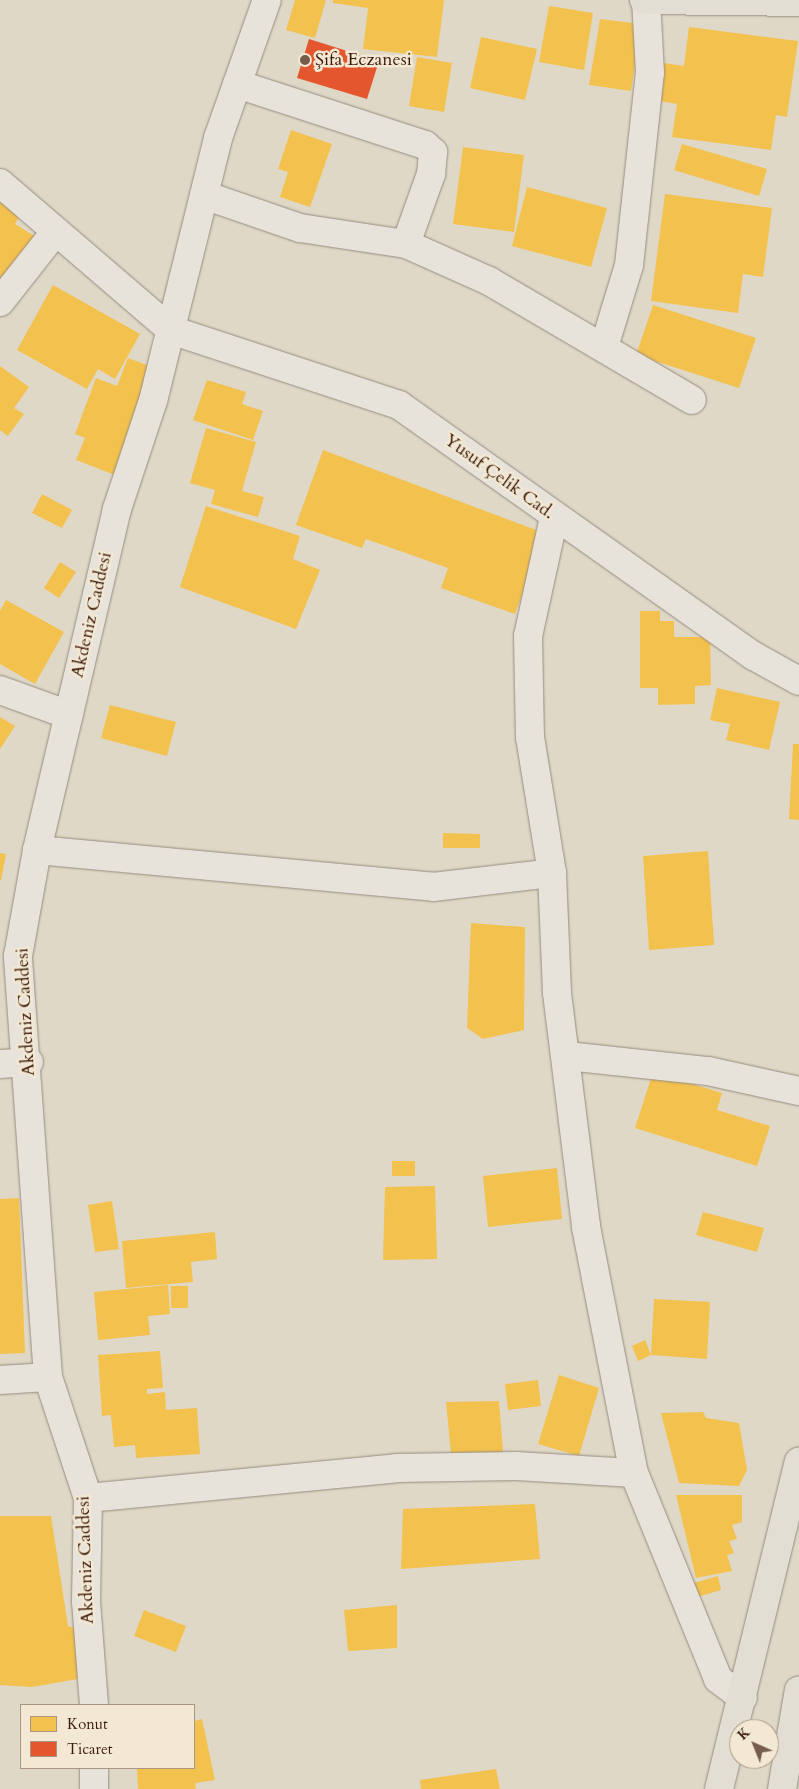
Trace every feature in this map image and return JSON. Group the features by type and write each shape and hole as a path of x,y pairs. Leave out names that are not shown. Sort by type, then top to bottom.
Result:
{"main road":[{"path":"645,0 799,2"},
{"path":"719,1789 743,1698 799,1462"},
{"path":"782,1789 799,1690"}],"street":[{"name":"Akdeniz Caddesi","path":"94,1704 86,1601 88,1498 48,1377 29,1062 18,956 37,850 117,509 171,330 204,194 237,84 267,0"},
{"path":"604,347 628,265 650,73 645,0"},
{"path":"237,84 425,145 433,152 432,174 406,244"},
{"path":"0,183 171,330"},
{"path":"204,194 300,228 406,244 489,281 692,400"},
{"path":"0,302 55,232"},
{"name":"Yusuf Çelik Cad.","path":"171,330 399,405 554,517 754,656 799,681"},
{"path":"554,517 528,636 530,737 552,873 551,934 586,1227 634,1473 718,1679 743,1698"},
{"path":"0,690 69,715"},
{"path":"37,850 433,887 552,873"},
{"path":"567,1056 708,1071 799,1092"},
{"path":"0,1064 29,1062"},
{"path":"0,1380 48,1377"},
{"path":"88,1498 397,1468 516,1466 634,1473"},
{"path":"94,1769 94,1789"}],"building: Konut":[{"path":"295,0 326,0 315,38 286,30"},
{"path":"333,0 444,0 437,57 363,49 368,8 333,3"},
{"path":"549,6 593,13 584,70 539,62"},
{"path":"600,19 641,24 631,91 589,85"},
{"path":"689,27 798,41 787,117 776,115 771,150 672,137 677,104 659,101 664,63 684,66"},
{"path":"481,37 537,49 525,100 470,88"},
{"path":"417,57 452,63 444,112 409,106"},
{"path":"291,130 332,144 310,207 280,197 288,172 278,169"},
{"path":"682,144 767,169 759,196 674,170"},
{"path":"463,147 524,155 514,232 453,224"},
{"path":"527,187 607,208 591,267 512,246"},
{"path":"665,194 772,208 763,277 743,274 738,313 651,301"},
{"path":"0,198 24,209 15,224 36,237 0,284"},
{"path":"53,285 140,334 115,379 98,369 87,389 17,350"},
{"path":"653,305 756,338 739,388 636,355"},
{"path":"128,358 155,368 120,477 76,460 85,438 75,434 96,378 117,386"},
{"path":"0,366 29,387 14,408 24,414 8,436 0,430"},
{"path":"207,380 246,392 242,404 263,411 253,440 193,420"},
{"path":"206,428 256,442 242,491 264,497 258,517 211,504 215,490 190,483"},
{"path":"323,450 544,533 515,614 441,588 448,568 366,539 362,548 296,525"},
{"path":"42,494 72,510 62,528 32,513"},
{"path":"206,506 300,536 293,559 320,570 296,629 180,587"},
{"path":"60,562 76,572 59,598 44,588"},
{"path":"6,600 64,632 35,684 0,664 0,611"},
{"path":"640,611 660,611 660,621 674,621 674,637 710,637 711,685 695,686 695,704 658,705 658,688 640,688"},
{"path":"717,688 780,702 769,750 726,740 730,724 710,720"},
{"path":"110,705 176,722 167,756 101,738"},
{"path":"0,717 15,726 0,749"},
{"path":"793,744 799,744 799,820 789,819"},
{"path":"443,833 480,834 480,848 443,848"},
{"path":"708,851 714,945 649,950 643,856"},
{"path":"0,853 6,854 1,880 0,880"},
{"path":"471,923 525,927 524,1030 483,1039 467,1028"},
{"path":"653,1072 722,1093 717,1110 770,1126 757,1166 635,1128"},
{"path":"392,1161 415,1161 415,1176 392,1176"},
{"path":"557,1168 562,1219 488,1227 483,1176"},
{"path":"435,1186 437,1259 383,1260 385,1187"},
{"path":"19,1198 25,1353 0,1354 0,1199"},
{"path":"112,1201 119,1249 95,1252 88,1205"},
{"path":"703,1212 764,1228 757,1252 696,1235"},
{"path":"215,1232 217,1259 191,1262 193,1282 126,1288 122,1241"},
{"path":"168,1285 170,1314 148,1316 150,1335 98,1340 94,1292"},
{"path":"171,1286 188,1286 188,1308 171,1308"},
{"path":"654,1299 710,1302 707,1359 651,1355"},
{"path":"645,1340 651,1355 638,1361 632,1346"},
{"path":"160,1351 163,1388 147,1389 147,1394 165,1392 166,1410 197,1408 200,1454 136,1458 135,1445 114,1447 111,1415 102,1416 98,1355"},
{"path":"559,1375 599,1388 579,1456 538,1444"},
{"path":"538,1380 541,1406 508,1410 505,1384"},
{"path":"499,1401 504,1464 452,1465 446,1402"},
{"path":"703,1412 706,1418 739,1423 747,1470 739,1486 679,1483 661,1413"},
{"path":"676,1495 742,1495 742,1522 732,1525 737,1539 729,1541 734,1553 727,1555 732,1571 696,1578"},
{"path":"535,1504 540,1559 401,1569 403,1509"},
{"path":"0,1516 51,1516 68,1626 80,1630 78,1679 32,1687 0,1685"},
{"path":"718,1576 721,1590 697,1597 694,1583"},
{"path":"397,1605 397,1648 348,1651 344,1610"},
{"path":"144,1610 186,1626 176,1652 134,1636"},
{"path":"202,1719 215,1780 195,1783 196,1789 138,1789 137,1769 195,1769 195,1721"},
{"path":"496,1769 500,1789 421,1789 420,1780"}],"building: Ticaret":[{"path":"309,39 379,61 367,99 297,78"}],"place":[{"name":"Şifa Eczanesi","path":"305,60"}]}
